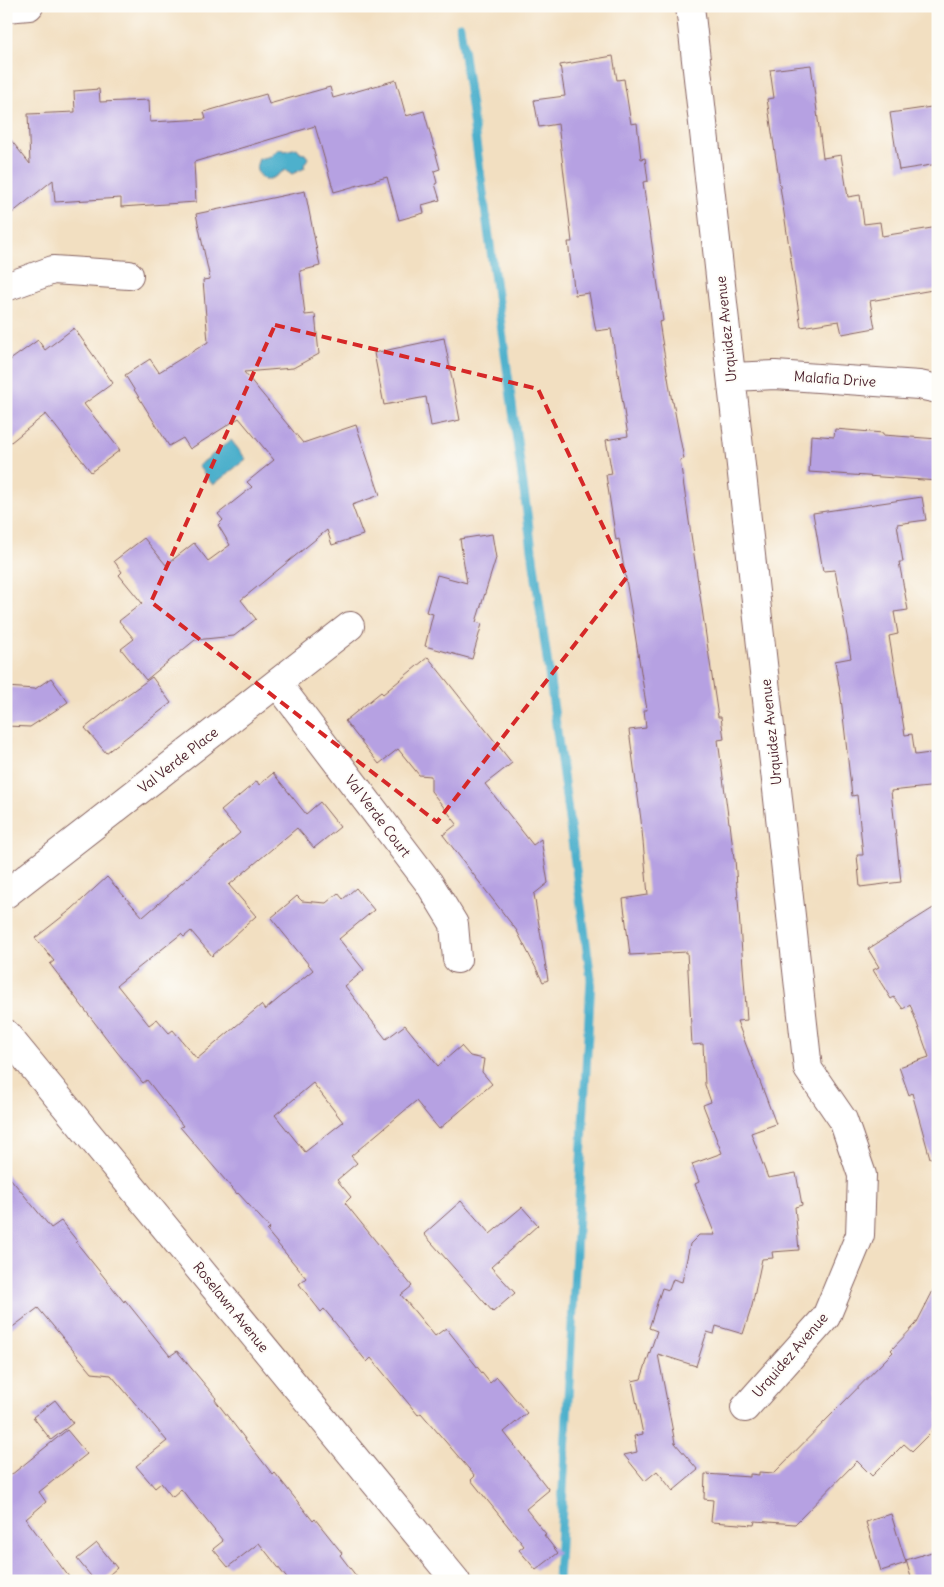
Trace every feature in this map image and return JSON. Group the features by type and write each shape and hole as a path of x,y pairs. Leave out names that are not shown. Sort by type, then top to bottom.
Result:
{"street":[{"path":"6,8 29,6"},
{"name":"Urquidez Avenue","path":"690,6 808,1068 843,1120 862,1176 860,1234 826,1317 745,1408"},
{"path":"6,287 53,270 129,276"},
{"name":"Malafia Drive","path":"732,377 776,375 919,385 938,389"},
{"name":"Val Verde Place","path":"6,894 350,626"},
{"name":"Val Verde Court","path":"276,683 429,883 454,924 457,960"},
{"name":"Roselawn Avenue","path":"6,1034 456,1581"}],"highlighted area":[{"path":"275,325 538,389 627,577 437,822 151,602"}],"water":[{"path":"297,148 308,158 304,165 305,168 292,174 286,170 275,177 265,180 260,176 257,168 259,159 271,156 277,150 285,151"},
{"path":"231,440 246,459 213,485 198,466"}],"building":[{"path":"613,56 617,80 624,79 631,124 637,123 641,159 645,158 648,181 643,182 663,321 659,322 672,402 684,459 680,460 718,717 721,717 724,739 718,740 735,859 747,1020 737,1021 776,1124 751,1133 768,1178 796,1173 802,1205 795,1207 799,1250 772,1252 773,1258 762,1259 752,1306 743,1334 716,1326 714,1334 707,1332 696,1366 658,1354 675,1443 698,1470 673,1491 657,1471 645,1481 624,1455 637,1452 634,1436 643,1434 632,1381 641,1379 657,1331 649,1328 662,1288 669,1290 673,1279 682,1282 690,1244 699,1235 715,1235 695,1184 699,1182 692,1164 722,1153 703,1105 711,1102 705,1085 703,1044 692,1045 687,952 630,955 623,899 648,895 641,820 629,730 646,728 644,710 647,710 619,539 616,540 606,475 612,474 606,440 628,436 611,329 596,331 589,293 575,295 568,242 572,242 558,124 539,127 534,100 565,96 560,65"},
{"path":"811,65 823,158 841,155 848,197 860,195 864,224 880,222 882,236 938,227 938,289 870,301 875,328 842,334 839,321 801,327 767,99 774,98 770,70"},
{"path":"396,80 406,116 424,111 440,169 434,171 437,183 435,184 440,200 422,205 424,213 399,220 387,177 334,192 315,126 194,162 196,202 121,207 121,198 55,202 53,180 6,218 6,134 30,164 28,114 75,112 74,91 99,89 100,102 149,100 150,122 206,119 204,112 266,94 269,104 330,87 333,98"},
{"path":"938,106 938,164 899,170 890,113"},
{"path":"305,191 320,266 300,271 305,315 315,314 319,354 293,368 244,372 303,443 356,425 380,495 352,505 363,535 332,545 327,530 241,600 256,619 234,636 195,640 146,680 121,649 134,639 119,621 142,603 119,575 122,572 114,561 144,538 166,565 194,543 208,561 230,545 218,525 223,520 218,514 252,487 247,482 274,460 239,418 190,449 183,438 169,446 125,375 150,359 159,372 208,342 203,280 210,279 196,214"},
{"path":"74,328 113,383 84,404 120,450 91,472 46,414 6,446 6,363 38,340 45,350"},
{"path":"444,338 460,420 431,426 426,397 384,405 374,353"},
{"path":"835,429 938,439 938,481 809,472 811,435 834,437"},
{"path":"922,497 926,520 897,524 903,562 899,562 908,610 894,612 898,634 889,636 905,735 912,734 915,755 938,752 938,786 891,791 901,882 860,887 857,855 863,855 857,795 852,796 835,661 851,658 835,570 823,571 813,513"},
{"path":"492,534 496,558 476,622 482,624 472,659 425,646 433,614 426,612 437,575 467,583 460,539"},
{"path":"428,657 512,763 485,784 533,845 541,839 548,883 534,894 548,980 543,982 517,931 443,835 457,824 431,791 431,776 419,775 398,749 379,764 345,721 381,692 383,694"},
{"path":"152,677 171,703 106,753 85,728"},
{"path":"51,678 68,702 30,727 6,726 6,687 35,689"},
{"path":"273,773 306,814 320,802 340,827 314,848 297,828 229,885 256,916 212,956 191,931 184,937 181,934 117,985 149,1025 157,1019 169,1033 173,1030 197,1059 261,1005 265,1010 313,970 271,918 297,896 302,901 326,903 338,893 343,899 356,888 374,910 339,939 364,970 345,986 386,1039 405,1025 438,1066 461,1046 470,1056 484,1059 482,1072 492,1084 439,1129 416,1101 351,1156 357,1163 337,1180 351,1197 345,1203 412,1286 401,1295 435,1336 446,1328 490,1383 497,1377 527,1413 504,1432 549,1490 526,1509 558,1553 536,1570 519,1550 524,1546 471,1480 475,1476 421,1413 418,1415 371,1358 367,1362 324,1309 321,1312 299,1284 306,1278 267,1231 270,1228 237,1194 180,1127 183,1126 147,1080 143,1083 117,1052 50,964 54,961 35,938 72,909 107,877 143,917 240,833 221,811 257,781 259,785","holes":["313,1083 343,1122 305,1152 275,1115"]},
{"path":"938,905 938,1157 930,1158 912,1093 909,1095 899,1067 929,1057 910,1004 903,1009 894,997 891,999 873,970 879,967 868,949"},
{"path":"6,1173 51,1228 61,1221 124,1302 125,1300 170,1356 177,1351 216,1398 215,1400 273,1475 275,1473 313,1521 315,1519 342,1553 340,1555 360,1581 289,1581 259,1543 228,1567 213,1549 223,1541 181,1489 172,1497 161,1483 155,1488 136,1466 167,1441 111,1375 92,1373 38,1308 6,1332"},
{"path":"461,1201 490,1234 522,1207 538,1225 491,1267 515,1293 493,1312 424,1234"},
{"path":"938,1281 938,1425 912,1451 904,1444 872,1476 857,1461 795,1524 755,1521 754,1525 711,1522 713,1500 704,1499 705,1474 750,1477 750,1474 759,1475 759,1472 774,1473 893,1352 891,1350 916,1324"},
{"path":"55,1400 73,1423 51,1440 33,1417"},
{"path":"67,1430 87,1454 39,1492 46,1502 26,1519 72,1581 6,1581 6,1479"},
{"path":"891,1514 906,1563 881,1571 866,1522"},
{"path":"97,1543 117,1568 102,1581 95,1581 77,1559"},
{"path":"938,1550 938,1581 912,1581 906,1560"}],"waterway":[{"path":"460,26 591,979 558,1581"}]}
